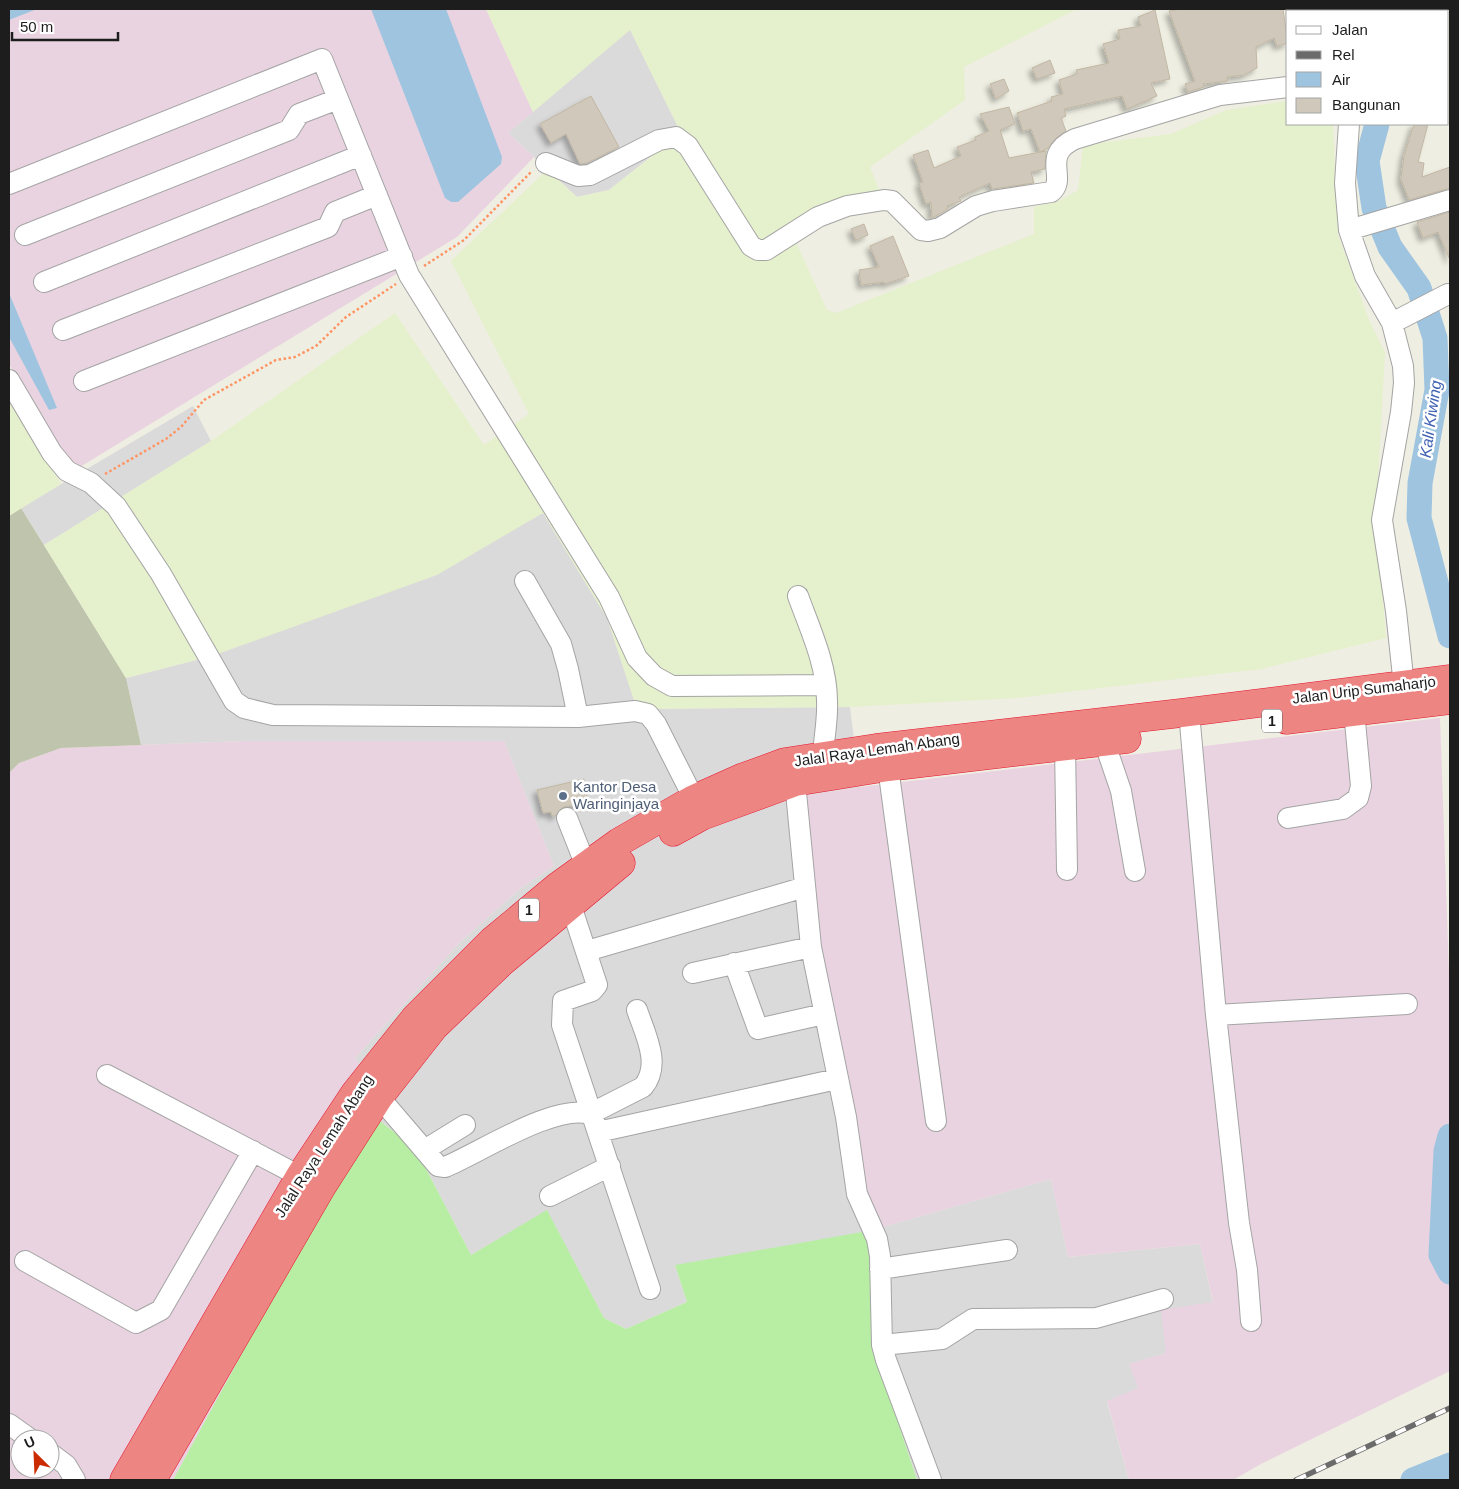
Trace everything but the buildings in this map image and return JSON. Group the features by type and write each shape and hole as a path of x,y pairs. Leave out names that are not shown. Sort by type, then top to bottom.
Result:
{"highway":[{"name":"Jalan Urip Sumaharjo","path":"1189,722 1450,679"},
{"name":"Jalan Urip Sumaharjo","path":"1189,722 1354,711 1450,700"},
{"name":"Jalal Raya Lemah Abang","path":"152,1480 311,1182 355,1093 415,1018 492,941 586,866 619,842 694,799 741,778 786,762 823,755 1189,722"},
{"name":"Jalal Raya Lemah Abang","path":"124,1480 311,1182 434,1027 502,962 570,903 630,855 694,820 795,782 888,767 1104,741 1189,722"}],"street":[{"path":"9,184 322,59 410,275 608,597 637,658 654,676 672,686 825,685"},
{"path":"546,163 578,176 590,175 659,140 676,136 688,146 751,246 758,250 766,250 818,217 847,206 884,200 892,201 921,230 934,230 976,206 993,201 1051,192 1056,186 1056,157 1060,148 1075,139 1220,95 1286,87"},
{"path":"25,235 289,130 299,114 338,100"},
{"path":"1349,125 1345,183 1366,225 1365,276 1392,323 1403,366 1404,383 1382,520 1396,611 1404,686"},
{"path":"44,282 361,155"},
{"path":"63,330 328,227 335,212 377,195"},
{"path":"1366,225 1450,200"},
{"path":"84,381 402,256"},
{"path":"1392,323 1443,296"},
{"path":"9,380 52,454 67,472 91,483 116,506 161,574 234,701 244,708 273,715 578,717 635,711 648,714 656,724 694,799"},
{"path":"525,581 561,644 578,717"},
{"path":"798,596 818,654 825,685 827,701 823,755"},
{"path":"1288,818 1343,809 1358,798 1362,786 1354,711"},
{"path":"1189,722 1216,1015 1239,1223 1248,1270 1252,1321"},
{"path":"1104,741 1121,791 1135,871"},
{"path":"1065,746 1067,870"},
{"path":"888,767 936,1121"},
{"path":"795,782 810,947 846,1116 857,1194 877,1239 880,1269 882,1345 931,1480"},
{"path":"566,818 586,866"},
{"path":"587,951 805,887"},
{"path":"570,903 597,985 592,991 564,1001 562,1025 650,1290"},
{"path":"693,973 810,947"},
{"path":"734,963 758,1029 824,1014"},
{"path":"1216,1015 1407,1004"},
{"path":"594,1123 648,1082 653,1066 638,1010"},
{"path":"107,1075 311,1182"},
{"path":"594,1123 837,1079"},
{"path":"378,1097 426,1149 438,1166 445,1167 555,1116 583,1112 594,1123"},
{"path":"426,1149 465,1125"},
{"path":"25,1261 136,1323 147,1319 161,1310 253,1151"},
{"path":"550,1196 610,1166"},
{"path":"880,1269 1007,1250"},
{"path":"882,1345 942,1339 962,1324 973,1319 1096,1318 1163,1299"},
{"path":"60,1460 66,1465 75,1480"}],"path":[{"path":"91,483 161,443 180,427 204,400 276,360 294,357 316,346 346,317 464,240 534,169 546,163"}],"shaded area":[{"path":"9,9 486,9 533,112 508,133 534,157 457,237 75,470 65,462 9,364"},
{"path":"486,9 1077,9 964,67 965,100 870,167 880,192 793,236 827,310 836,313 1034,234 1034,207 1059,201 1078,190 1083,145 1171,134 1226,110 1286,101 1286,125 1333,125 1338,235 1369,320 1385,353 1376,515 1386,638 1261,669 1017,698 850,707 637,709 607,618 543,513 437,575 212,656 126,678 44,545 211,441 395,313 484,445 529,414 451,261 547,170 577,197 609,190 681,133 630,30 533,112"},
{"path":"630,29 681,133 609,190 577,197 508,133"},
{"path":"9,396 61,484 9,516"},
{"path":"193,406 211,441 44,545 21,508"},
{"path":"21,508 126,678 141,745 61,748 19,763 9,773 9,516"},
{"path":"543,513 607,618 637,709 850,707 860,787 794,797 876,1229 1051,1179 1068,1257 1200,1244 1213,1303 1166,1353 1130,1364 1139,1388 1107,1402 1129,1480 917,1480 872,1344 880,1324 675,1265 687,1302 626,1329 604,1318 547,1211 471,1255 415,1148 376,1118 390,1101 355,1058 459,943 521,888 554,866 504,741 243,741 141,745 126,678 212,656"},
{"path":"1440,718 1450,1001 1450,1371 1261,1464 1233,1480 1129,1480 1107,1401 1138,1388 1129,1364 1166,1353 1161,1310 1213,1302 1200,1244 1068,1257 1051,1179 876,1229 840,1102 794,797 860,787"},
{"path":"243,741 504,741 554,866 521,888 459,943 355,1058 390,1101 361,1135 173,1480 9,1480 9,773 19,763 61,748"},
{"path":"1450,1457 1450,1480 1400,1480"}],"green space":[{"path":"376,1118 415,1148 471,1255 547,1210 604,1318 626,1329 687,1302 675,1265 862,1232 877,1256 880,1324 872,1344 917,1480 173,1480 361,1135"}],"water":[{"path":"9,9 37,9 9,20"},
{"path":"371,9 446,9 502,157 501,164 458,202 451,202 445,198"},
{"path":"9,293 57,408 49,410 9,337"}],"waterway":[{"name":"Kali Kiwing","path":"1377,125 1367,161 1374,208 1390,247 1419,288 1435,338 1437,390 1420,483 1419,518 1450,636"},
{"name":"Kali Kiwing","path":"1450,1136 1446,1151 1441,1255 1450,1272"},
{"name":"Kali Kiwing","path":"1413,1480 1450,1465"}],"railway":[{"path":"1296,1480 1450,1408"}],"place":[{"name":"Kantor Desa Waringinjaya","path":"563,796"}]}
